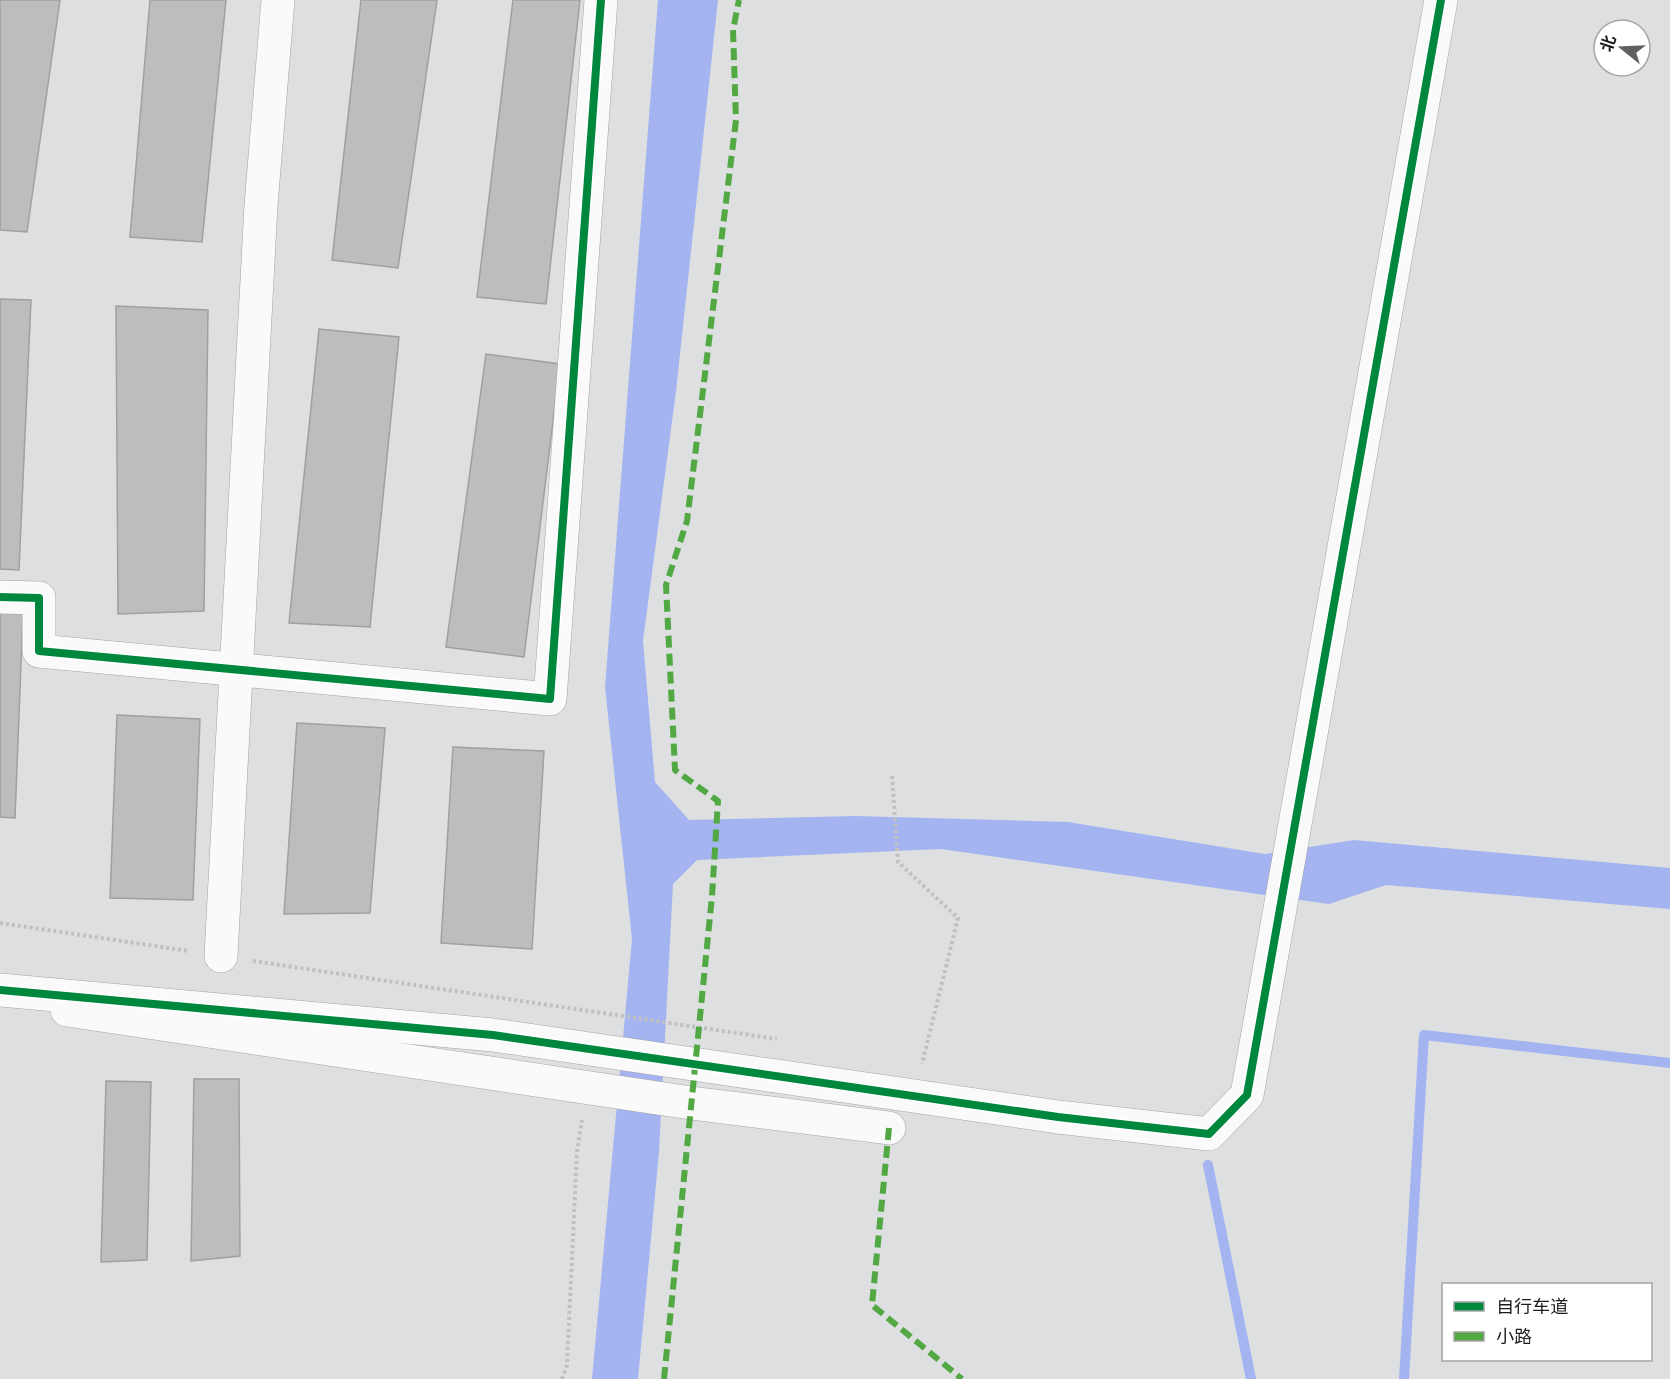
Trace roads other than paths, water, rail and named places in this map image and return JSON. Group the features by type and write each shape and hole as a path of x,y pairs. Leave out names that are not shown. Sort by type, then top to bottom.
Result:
{"street":[{"path":"221,956 261,205 278,0"},
{"path":"0,597 39,598 39,651 550,699 601,0"},
{"path":"0,990 493,1035 906,1095 1209,1134 1247,1095 1441,0"},
{"path":"0,1000 587,1088 889,1128"}],"water":[{"path":"658,0 718,0 676,391 643,641 655,782 689,820 855,816 1068,822 1265,854 1354,840 1670,868 1670,909 1386,885 1329,904 941,849 697,860 673,884 659,1152 638,1379 592,1379 632,939 605,687"}],"waterway":[{"path":"1404,1379 1424,1035 1670,1063"},
{"path":"1208,1165 1251,1379"}]}
